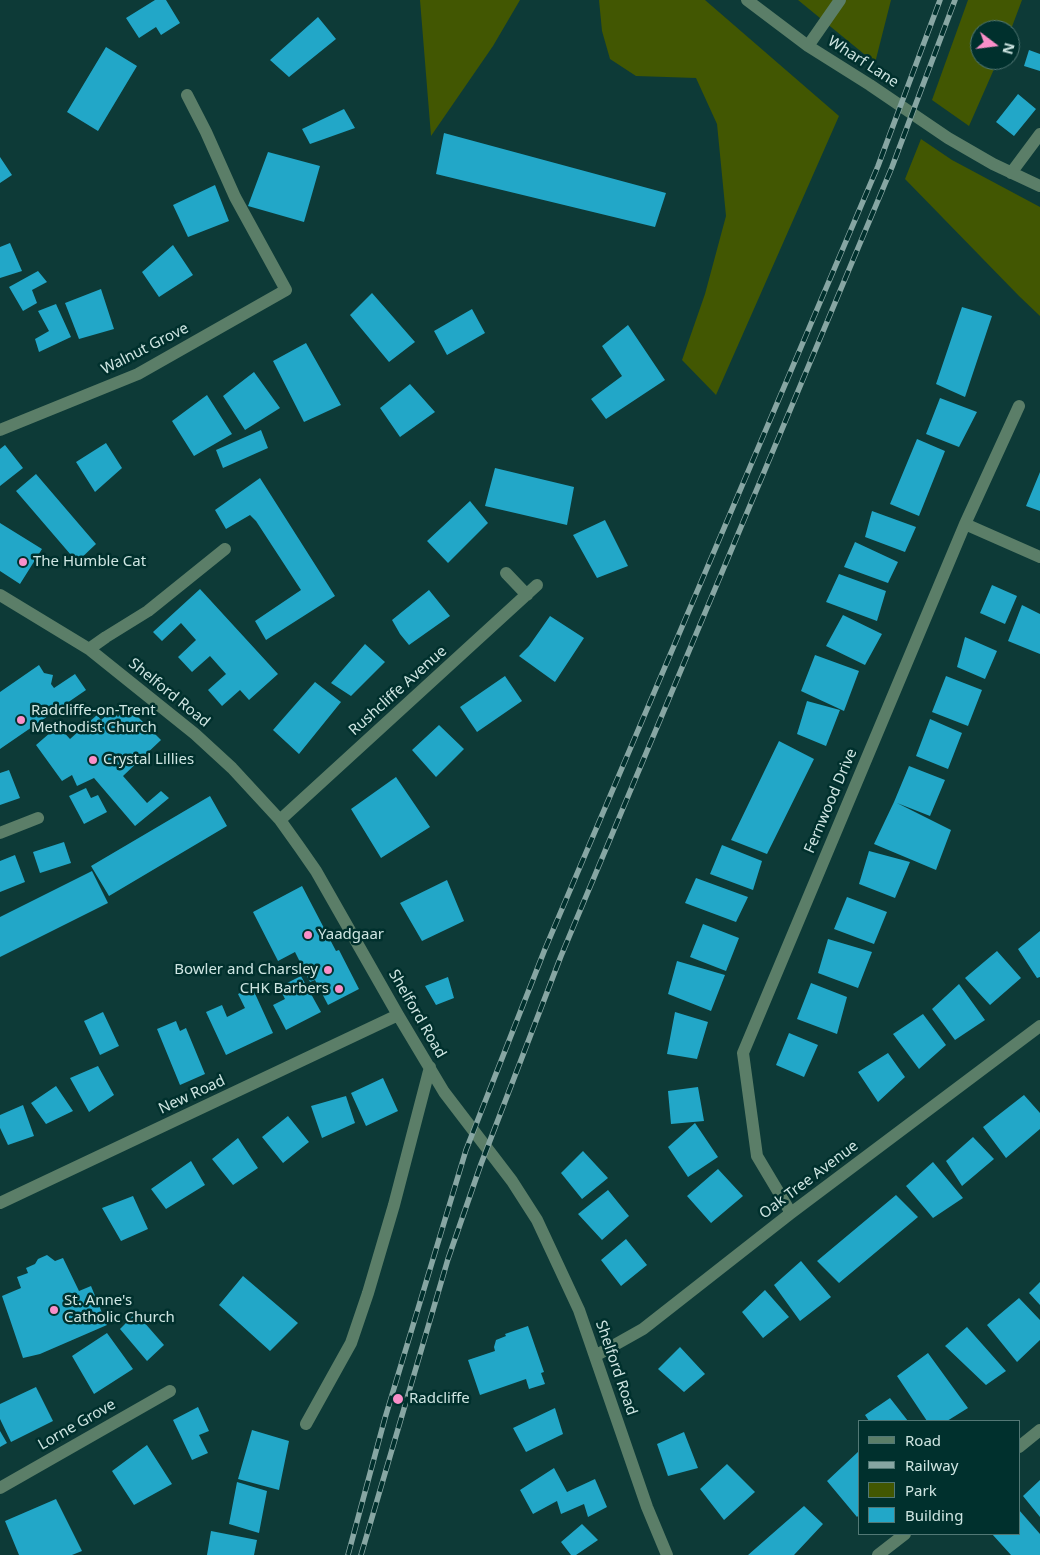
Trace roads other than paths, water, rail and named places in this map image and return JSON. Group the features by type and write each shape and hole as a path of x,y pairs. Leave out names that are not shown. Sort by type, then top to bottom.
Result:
{"street":[{"name":"Wharf Lane","path":"748,0 808,46 964,148 1040,186"},
{"path":"808,46 840,0"},
{"name":"Walnut Grove","path":"0,430 138,374 286,290 235,197 206,132 186,96"},
{"path":"1011,173 1040,134"},
{"name":"Fernwood Drive","path":"791,1213 756,1156 742,1053 965,524 1019,406"},
{"path":"965,524 1040,557"},
{"path":"89,649 148,611 225,549"},
{"path":"506,574 527,594"},
{"name":"Rushcliffe Avenue","path":"280,820 537,585"},
{"name":"Shelford Road","path":"0,595 89,649 195,734 232,768 280,820 316,870 444,1092 512,1181 537,1220 579,1310 647,1507 667,1555"},
{"path":"0,833 38,818"},
{"name":"New Road","path":"0,1204 398,1015"},
{"name":"Oak Tree Avenue","path":"595,1356 643,1329 791,1213 1040,1026"},
{"path":"306,1424 351,1343 394,1204 430,1067"},
{"name":"Lorne Grove","path":"0,1488 170,1390"},
{"path":"1020,1446 1040,1430"},
{"path":"878,1555 904,1535"}],"railway":[{"path":"348,1555 385,1418 466,1150 545,949 878,166 940,0"},
{"path":"361,1555 448,1259 481,1164 561,956 892,167 955,0"}],"place":[{"name":"The Humble Cat","path":"23,562"},
{"name":"Radcliffe-on-Trent Methodist Church","path":"21,720"},
{"name":"Crystal Lillies","path":"93,760"},
{"name":"Yaadgaar","path":"308,935"},
{"name":"Bowler and Charsley","path":"328,970"},
{"name":"CHK Barbers","path":"339,989"},
{"name":"St. Anne's Catholic Church","path":"54,1310"},
{"name":"Radcliffe","path":"398,1399"}]}
